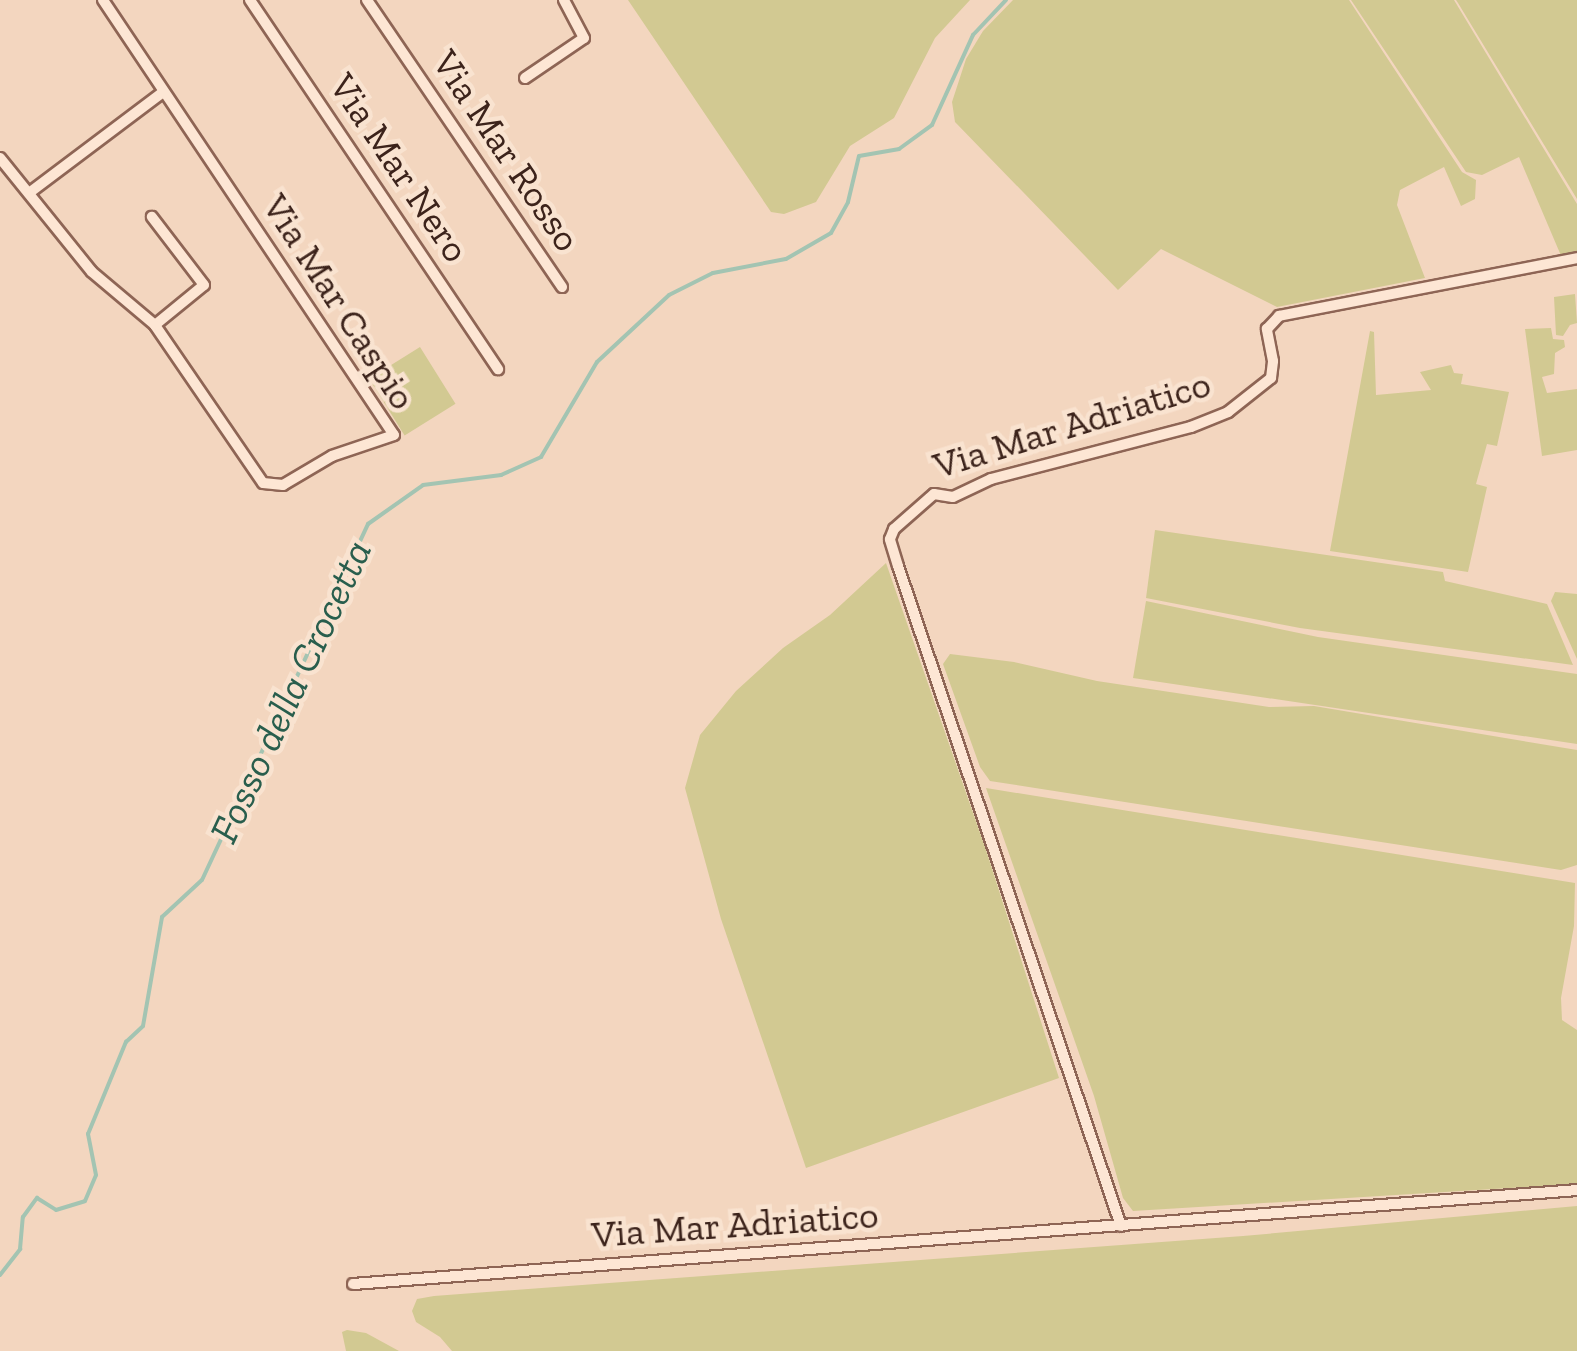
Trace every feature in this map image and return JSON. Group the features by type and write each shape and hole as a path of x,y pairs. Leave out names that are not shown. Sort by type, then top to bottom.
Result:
{"street":[{"name":"Via Mar Caspio","path":"103,0 394,435 332,456 283,485 265,484 155,324"},
{"name":"Via Mar Nero","path":"250,0 498,369"},
{"name":"Via Mar Rosso","path":"368,0 562,287"},
{"path":"525,78 584,38 564,0"},
{"path":"28,194 164,92"},
{"path":"0,158 92,272 155,324 204,285 152,217"},
{"name":"Via Mar Adriatico","path":"1121,1226 898,566 890,539 894,529 934,494 953,497 991,479 1191,427 1236,408 1271,378 1273,361 1267,329 1279,316 1577,258"},
{"name":"Via Mar Adriatico","path":"352,1284 1577,1190"}],"shaded area":[{"path":"628,0 970,0 935,38 894,118 850,146 816,202 784,214 771,212"},
{"path":"1013,0 1349,0 1462,172 1476,180 1475,199 1461,206 1444,167 1400,190 1397,205 1425,278 1277,307 1161,249 1118,290 955,122 952,102 966,59 983,31"},
{"path":"1351,0 1454,0 1577,204 1577,255 1562,258 1519,157 1482,175 1466,172"},
{"path":"1456,0 1577,0 1577,199 1458,3"},
{"path":"1575,294 1577,323 1570,325 1563,336 1556,335 1554,297"},
{"path":"1551,328 1553,339 1564,340 1565,347 1555,353 1554,374 1542,377 1547,393 1577,389 1577,450 1542,456 1525,329"},
{"path":"1370,331 1374,332 1376,395 1431,390 1420,372 1451,365 1454,373 1463,374 1461,384 1509,392 1497,446 1487,444 1476,484 1487,487 1468,572 1330,551"},
{"path":"420,347 456,404 405,436 369,379"},
{"path":"1155,530 1443,572 1445,581 1547,604 1573,665 1300,628 1146,598"},
{"path":"886,563 987,853 1059,1078 806,1168 721,919 685,788 700,735 736,691 783,648 830,615"},
{"path":"1555,592 1577,594 1577,659 1551,601"},
{"path":"1146,601 1318,637 1577,674 1577,744 1133,678"},
{"path":"950,654 1014,662 1097,681 1269,707 1314,706 1577,750 1577,865 1561,870 990,781 980,767 943,664"},
{"path":"986,788 1575,883 1574,926 1561,998 1562,1020 1577,1030 1577,1184 1133,1211 1123,1198 1094,1096"},
{"path":"1577,1206 1577,1351 452,1351 440,1337 416,1322 412,1311 417,1299 434,1296 1243,1236"},
{"path":"342,1332 366,1333 399,1351 346,1351"}],"waterway":[{"name":"Fosso della Crocetta","path":"0,1275 20,1249 23,1217 37,1198 56,1210 85,1201 96,1175 88,1134 126,1042 143,1026 162,917 202,880 368,524 423,485 501,475 541,457 597,362 669,295 713,273 786,259 831,233 848,202 859,156 899,149 932,125 973,35 1006,0"}]}
